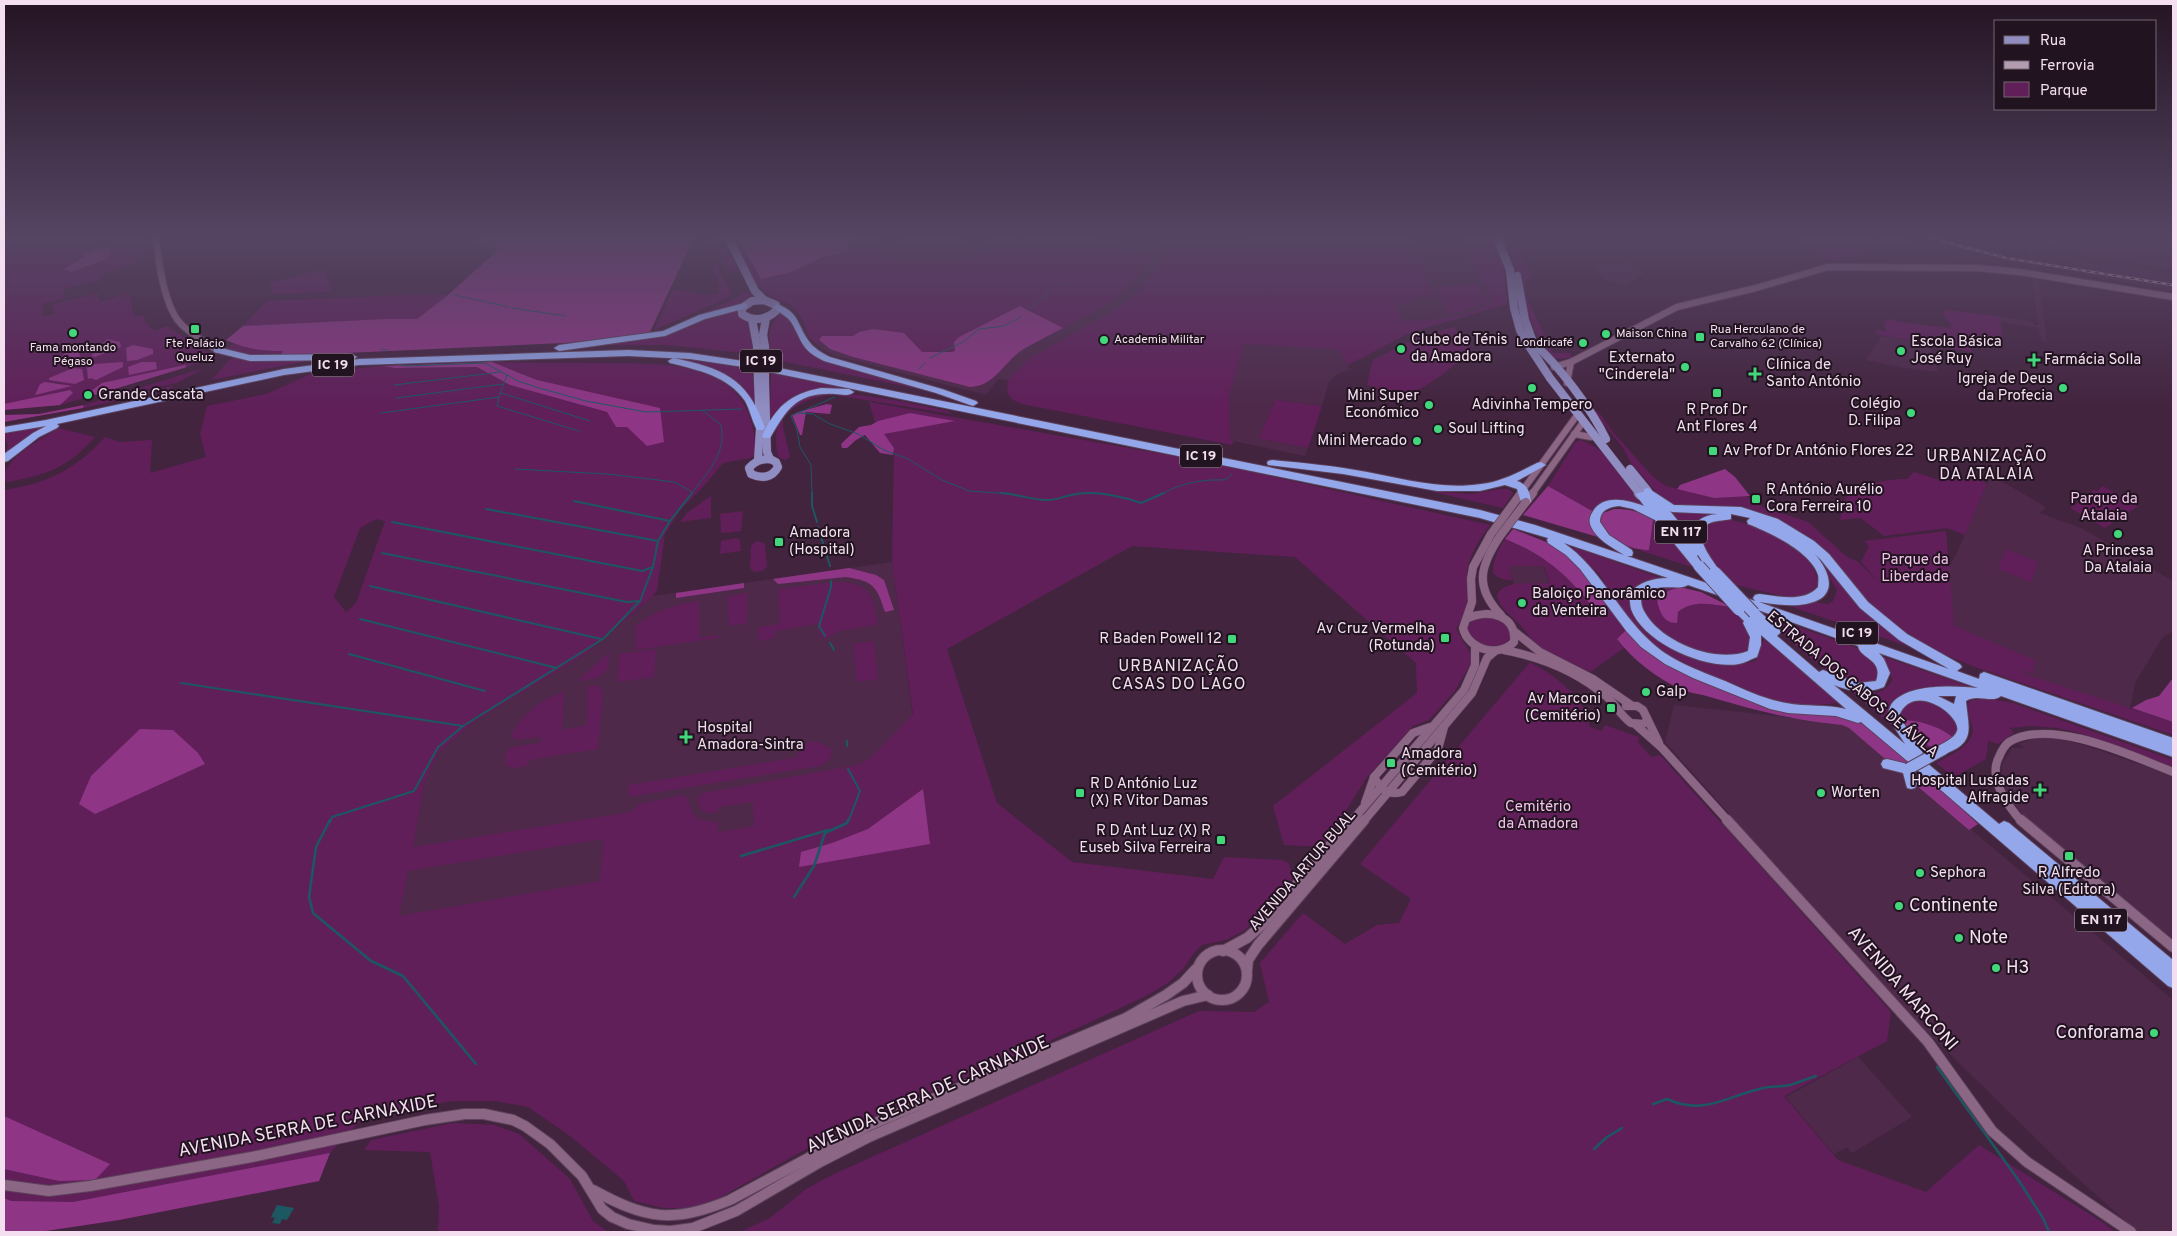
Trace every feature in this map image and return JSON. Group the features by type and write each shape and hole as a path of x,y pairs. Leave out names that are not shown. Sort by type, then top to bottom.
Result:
{"highway":[{"path":"545,352 665,333 702,317 748,303"},
{"path":"777,307 794,318 797,329 809,347 826,359 940,391 972,403"},
{"name":"IC 19","path":"4,430 46,423 276,374 359,362 630,348 693,351 751,359 1272,463 1467,504 1542,524 2173,743"},
{"path":"217,350 255,358 361,357"},
{"path":"545,352 667,360 698,366 720,375 738,387 750,403 760,428"},
{"name":"IC 19","path":"4,425 92,408 284,366 361,357 545,352 690,356 918,398 1480,514 1531,528 1709,588 2173,752"},
{"path":"767,436 773,421 780,411 795,400 814,392 839,390 918,398"},
{"path":"4,459 47,428 126,406"},
{"path":"4,445 4,451"},
{"path":"1272,463 1353,473 1438,488 1463,489 1505,482 1541,465"},
{"path":"1505,482 1516,484 1524,489 1521,501"},
{"path":"1644,493 1672,508 1741,511 1774,522 1810,544 1825,557 1870,611 1903,637 1956,667"},
{"name":"ESTRADA DOS CABOS DE ÁVILA","path":"1644,493 1658,517 1698,566 1739,610 2173,981"},
{"name":"ESTRADA DOS CABOS DE ÁVILA","path":"1644,493 1754,613 1823,675 2173,969"},
{"path":"1628,553 1596,526 1595,516 1597,512 1606,506 1628,504 1658,517"},
{"path":"1715,572 1699,551 1695,537 1698,527 1704,522 1711,518 1726,516 1753,521 1778,533 1809,555 1822,572 1824,582 1821,591 1807,600 1783,601 1758,598"},
{"path":"1531,528 1566,548 1587,567 1629,629 1642,643 1664,658 1696,674 1777,706 1798,709 1840,710 1872,725"},
{"path":"1709,588 1672,583 1649,584 1635,594 1635,607 1644,621 1662,637 1700,656 1728,661 1749,657 1753,654 1756,646 1753,630 1739,610"},
{"path":"1823,675 1856,688 1872,688 1883,680 1883,665 1874,654 1847,637"},
{"path":"1917,753 1893,716 1894,709 1899,702 1918,694 1947,691 1973,692 2032,703"},
{"path":"1887,764 1908,769 1960,739 1965,725 1960,700 1963,696 1973,692"},
{"path":"1918,694 1948,705 1965,725"},
{"path":"1908,769 1911,784"}],"main road":[{"path":"748,303 764,300 772,301 777,307 776,311 766,318 752,319 742,314 748,303 755,293"},
{"path":"757,293 764,300"},
{"path":"1520,293 1530,343 1529,356 1567,383 1591,437 1606,449"},
{"path":"766,318 761,346 767,452 770,459 777,464 777,470 764,478 754,477 749,472 752,464 758,460 770,459"},
{"path":"752,319 761,346"},
{"path":"1530,343 1548,358 1546,369 1606,449 1644,493"},
{"path":"758,460 762,382"},
{"path":"1581,417 1606,439 1644,493"}],"street":[{"path":"167,293 173,315 182,326 217,350"},
{"path":"1546,369 1571,362 1677,307 1737,293"},
{"path":"2146,293 2173,297"},
{"path":"1548,358 1571,362"},
{"path":"1567,383 1571,362"},
{"path":"1521,501 1484,565 1481,584 1488,602 1515,632 1540,652 1593,679 1631,705 1645,711 1648,717 1647,721 1643,724 1636,725 1627,722 1604,695 1568,672 1538,658 1504,650 1495,651 1475,645 1464,631 1465,622 1472,603 1471,575 1473,566 1491,534 1521,501 1569,442 1581,417"},
{"path":"1524,489 1560,439 1581,417"},
{"path":"1574,434 1591,437"},
{"path":"1560,439 1569,442"},
{"path":"1468,618 1474,614 1488,613 1504,618"},
{"path":"1504,650 1514,642 1515,632"},
{"name":"AVENIDA ARTUR BUAL","path":"1247,970 1248,960 1258,945 1384,791 1432,727 1464,690 1476,664 1475,645"},
{"name":"AVENIDA ARTUR BUAL","path":"1223,951 1242,942 1262,925 1364,807 1384,791 1445,725 1472,693 1487,658 1495,651"},
{"path":"1621,713 1623,708 1631,705"},
{"name":"AVENIDA MARCONI","path":"1647,721 1662,748"},
{"name":"AVENIDA MARCONI","path":"1636,725 1662,748 1928,1042 1992,1131 2027,1162 2131,1232"},
{"name":"AVENIDA ARTUR BUAL","path":"1364,807 1374,777 1413,733 1432,727"},
{"path":"2173,772 2086,741 2050,734 2024,736 2009,742 1998,756 1996,766 1999,785 2006,800 2013,812 2027,827 2173,947"},
{"path":"1374,777 1384,791"},
{"path":"1223,951 1238,957 1247,970 1247,983 1244,988 1236,996 1222,1000 1208,995 1198,983 1196,969 1204,956 1213,952 1223,951"},
{"name":"AVENIDA SERRA DE CARNAXIDE","path":"593,1190 624,1210 651,1218 688,1217 708,1211 738,1198 827,1146 868,1126 1130,1015 1176,989 1196,969"},
{"name":"AVENIDA SERRA DE CARNAXIDE","path":"4,1185 49,1191 90,1186 214,1164 452,1116 472,1114 504,1117 527,1127 573,1163 593,1190 599,1205 606,1213 633,1226 670,1231 705,1225 732,1213 814,1165 874,1134 1183,1001 1208,995"}],"shaded area":[{"path":"451,293 668,293 649,334 586,342 280,356 283,351 254,349 226,340 243,326 417,319"},
{"path":"766,293 1506,293 1507,304 1409,333 1348,365 1350,370 1337,374 1329,382 1322,406 1275,400 1259,438 1308,448 1305,456 1032,399 1010,387 1007,380 998,379 986,395 832,355 809,337 802,318 793,307"},
{"path":"2034,293 2040,293 2047,342 2041,340 2039,328 1996,321 1986,316 1995,315 2033,322 2034,325 2038,325"},
{"path":"1020,306 1063,328 1022,350 998,373 979,386 970,387 853,357 830,349 819,340 822,336 853,336 859,332 873,329 904,333 922,352 952,352 955,351 954,342 959,337"},
{"name":"Escola Básica José Ruy","path":"1881,336 1929,343 1938,372 1903,368 1866,360"},
{"path":"107,339 120,342 121,347 95,357 91,356"},
{"path":"73,344 79,344 80,359 74,362 59,363 58,361"},
{"path":"133,345 153,349 153,354 137,360 127,361 126,348"},
{"path":"123,362 123,367 96,380 88,379 87,368 94,364"},
{"path":"141,362 156,362 157,369 129,375 128,367"},
{"path":"492,362 537,380 660,408 664,442 647,446 627,427 616,427 607,412 510,385 477,367 395,368 382,366"},
{"path":"185,365 187,367 95,395 91,391 102,383"},
{"path":"73,368 82,369 84,380 75,384 49,380 49,378"},
{"path":"45,382 72,386 35,395 40,384"},
{"path":"70,390 73,393 60,405 4,410 4,404"},
{"path":"827,404 832,405 830,414 806,412 802,435 800,435 792,415"},
{"path":"84,405 83,408 4,422 4,415 39,414"},
{"path":"910,413 955,421 884,434 894,448 893,455 880,453 865,435 847,448 842,448 841,444 859,427"},
{"path":"1725,469 1735,477 1750,496 1714,498 1677,489 1680,485"},
{"path":"1991,475 2046,507 2040,513 2083,529 2173,581 2173,631 2162,638 2135,683 2129,713 2001,673 1913,628 1956,555"},
{"path":"1548,486 1594,512 1590,520 1598,537 1523,515"},
{"path":"1614,509 1634,511 1644,514 1653,520 1649,550 1627,546 1607,534 1599,521 1603,513"},
{"path":"1513,529 1559,547 1569,554 1609,605 1595,610 1576,587 1555,568 1532,552 1505,539"},
{"name":"Hospital Amadora-Sintra","path":"892,562 930,844 395,936 424,784 438,753 475,721 587,653 653,596"},
{"path":"1508,566 1543,566 1550,584 1514,584"},
{"path":"849,568 876,575 884,580 894,610 885,612 877,591 869,583 863,581 846,577 778,584 773,579"},
{"path":"744,583 744,588 676,598 676,593"},
{"path":"1680,587 1701,592 1731,607 1703,604 1690,605 1678,612 1677,623 1672,623 1665,619 1657,601 1668,591"},
{"path":"1626,630 1642,647 1662,661 1792,713 1838,714 1850,717 1868,726 1913,761 1905,764 1891,764 1849,728 1842,725 1775,714 1680,689 1646,668 1623,647 1617,639"},
{"path":"2173,678 2173,722 2132,708 2146,700 2159,696"},
{"path":"1674,705 1845,723 2173,1000 2173,1232 2138,1232 2067,1169 1905,1010 1665,742"},
{"path":"1907,720 1932,726 1954,738 1935,750 1903,728"},
{"path":"140,729 173,730 198,753 205,764 95,814 79,804 91,776"},
{"path":"2037,738 2056,738 2084,745 2173,776 2173,943 2019,813 2021,812 2010,799 2004,787 2002,764 2012,748 2023,748 2023,746 2018,744"},
{"path":"1923,771 1978,824 1969,830 1916,785 1915,779"},
{"path":"923,789 930,844 799,867 801,852 832,843 868,829"},
{"path":"1858,1057 1912,1117 1852,1153 1847,1147 1834,1154 1786,1097"},
{"path":"4,1116 110,1164 95,1180 59,1181 4,1169"},
{"path":"330,1153 319,1181 119,1220 39,1232 4,1232 4,1198 11,1201 73,1202"},
{"path":"277,1205 294,1208 287,1220 282,1219 280,1224 272,1223 275,1218 271,1217"}],"green space":[{"path":"4,293 64,293 65,298 42,304 43,317 54,314 53,304 98,293 100,302 129,293 134,317 144,315 146,323 154,331 167,326 212,356 209,360 60,405 4,410"},
{"path":"273,293 313,293 273,294"},
{"path":"671,293 732,294 717,303 654,330"},
{"path":"749,293 751,297 736,308 659,333 738,297 738,295"},
{"path":"767,293 1122,293 1113,301 1063,328 1020,306 959,337 955,351 922,352 859,332 852,336 822,336 818,346 809,337 802,318 793,307"},
{"path":"1138,293 1434,293 1436,297 1412,298 1413,302 1396,304 1402,321 1449,318 1472,312 1493,302 1488,293 1506,293 1507,304 1409,333 1348,365 1338,349 1244,344 1229,395 1230,440 1234,441 1232,445 1022,404 1013,400 1007,393 1008,380 1029,359 1115,310"},
{"path":"1438,293 1483,293 1489,302 1449,315"},
{"path":"1522,293 1525,293 1553,353 1570,353 1572,357 1555,358 1546,349 1538,337"},
{"path":"401,295 448,295 417,319 243,326 267,301"},
{"path":"737,310 739,316 750,324 753,354 667,345 598,345 640,339"},
{"path":"1947,310 1995,316 2000,319 2003,339 1961,338 1961,344 1971,347 1972,352 1952,349 1949,346 1879,335 1874,330 1886,331 1884,321 1888,321 1888,319 1951,328 1951,324 1942,314"},
{"path":"782,313 790,319 801,342 824,360 918,389 771,359 771,328"},
{"path":"1454,327 1473,351 1427,385 1408,395 1401,396 1367,385 1372,362 1375,359 1418,337"},
{"path":"234,344 266,351 284,351 280,356 249,355 224,349"},
{"path":"234,357 249,360 318,359 211,380"},
{"path":"681,360 752,369 757,408 750,399 707,367"},
{"path":"492,362 657,364 682,367 705,373 725,384 741,400 752,423 756,454 750,458 723,463 681,509 665,534 657,590 653,596 587,653 475,721 438,753 424,784 413,847 631,812 639,804 683,795 688,799 692,811 697,818 718,822 718,832 754,826 753,802 718,807 718,812 707,813 700,810 697,799 703,793 857,765 871,758 913,714 892,562 894,448 883,434 953,421 910,413 875,422 869,402 1202,461 1490,525 1477,544 1468,566 1468,601 1456,629 1470,653 1471,664 1454,692 1429,720 1413,726 1367,777 1323,847 1284,845 1273,806 1417,693 1416,663 1295,557 1132,546 947,649 997,803 1072,862 1213,879 1224,857 1282,860 1289,863 1293,876 1291,881 1245,930 1226,940 1202,945 1183,969 1168,983 1144,997 1045,1043 847,1128 719,1198 699,1205 682,1208 663,1208 634,1201 624,1181 570,1136 528,1107 496,1101 452,1101 363,1118 330,1153 319,1181 119,1220 39,1232 4,1232 4,490 34,484 60,473 83,458 105,437 119,442 152,440 150,473 206,457 200,434 207,406 266,394 313,373 381,366 395,368 477,367 510,385 607,412 616,427 627,427 664,442 660,420 537,380","holes":["376,519 385,521 356,603 346,612 334,597 360,528","603,839 600,881 399,916 408,871"]},
{"path":"204,368 177,383 144,390 143,392 173,386 172,389 83,408 84,405"},
{"path":"771,373 849,389 799,396 781,406 770,418"},
{"path":"821,393 885,399 948,411 952,414 835,395 813,398 794,408 783,418 783,427 790,457 785,460 780,458 777,451 776,433 782,416 794,403 811,395"},
{"path":"1275,400 1322,406 1308,448 1259,438"},
{"name":"Parque da Liberdade","path":"1586,402 1601,415 1612,431 1653,477 1666,486 1714,498 1745,495 1763,507 1808,522 1847,557 1857,561 1879,582 1861,562 1869,546 1864,541 1946,531 1954,626 2035,660 2033,674 2018,669 2027,675 2173,722 2173,735 1975,667 1938,652 1913,639 1869,606 1804,535 1777,521 1668,503 1631,463 1624,449"},
{"path":"47,426 6,453 8,445 4,434"},
{"path":"58,428 95,437 75,456 56,468 35,476 8,482 4,479 10,464 17,457 34,443"},
{"path":"1580,440 1591,444 1609,458 1624,476 1644,507 1623,501 1610,501 1592,511 1548,486 1575,443"},
{"path":"1914,472 1936,479 1981,480 1987,484 1965,535 1947,528 1884,536 1861,518 1840,520 1843,506 1850,493 1877,482 1907,479"},
{"name":"Parque da Atalaia","path":"2103,486 2138,506 2105,528 2070,508 2093,493 2091,490 2097,491"},
{"path":"1508,489 1513,493 1503,508 1429,491 1471,494"},
{"path":"711,496 711,518 680,522 688,512"},
{"path":"1667,508 1696,514 1711,514 1713,516 1696,522 1690,538"},
{"path":"743,511 741,531 721,532 720,514"},
{"path":"1743,513 1766,520 1813,549 1868,612 1910,647 1792,607 1815,602 1828,604 1833,601 1837,590 1816,559 1799,544 1779,531 1751,519"},
{"path":"1653,520 1657,522 1695,568 1639,550 1649,550"},
{"path":"1731,520 1772,534 1799,550 1809,561 1815,573 1817,586 1805,596 1790,598 1732,584 1703,550 1701,531 1715,521"},
{"path":"736,538 740,540 741,551 720,554 721,541"},
{"path":"1505,539 1544,559 1576,586 1595,609 1609,605 1626,630 1617,639 1624,648 1590,672 1531,643 1524,629 1502,607 1497,594 1502,589 1514,584 1550,583 1544,566 1508,566 1513,580 1497,577 1493,573 1494,564 1496,555"},
{"path":"758,541 765,544 767,566 763,571 754,572 750,568 751,546"},
{"path":"1574,547 1666,580 1646,582 1635,589 1644,626 1697,656 1725,664 1756,661 1764,639 1833,697 1836,703 1803,707 1777,704 1679,663 1648,643 1616,605 1600,575 1574,550"},
{"path":"2006,549 2038,562 2031,582 1998,569"},
{"path":"835,582 856,584 868,592 874,605 878,625 839,631 830,637 820,639 818,624 775,631 775,638 759,641 758,627 780,624 778,589"},
{"path":"1664,586 1680,587 1678,612 1690,605 1697,604 1731,607 1751,631 1749,654 1725,658 1713,656 1691,648 1659,630 1644,613 1642,596"},
{"path":"747,593 747,623 729,626 728,596"},
{"path":"699,601 699,638 718,635 718,638 635,650 636,626 643,620 666,609"},
{"path":"1762,614 1857,648 1871,656 1881,670 1876,683 1861,683 1845,679 1830,672 1800,649"},
{"path":"1483,616 1493,618 1508,627 1511,636 1505,644 1496,647 1486,646 1470,636 1468,629 1472,622"},
{"path":"874,641 878,679 857,682 853,644"},
{"path":"656,649 654,677 617,682 619,654"},
{"path":"610,652 608,669 598,678 577,681"},
{"path":"1881,656 1980,690 1947,688 1892,705 1899,732 1849,689 1873,693 1884,690 1888,686 1892,680 1890,671"},
{"name":"Cemitério da Amadora","path":"1530,662 1568,688 1581,705 1590,727 1602,731 1605,725 1639,737 1638,742 1651,757 1660,755 1891,1012 1887,1041 1784,1096 1838,1160 1926,1192 1979,1145 2115,1232 740,1232 770,1218 806,1189 834,1174 1199,1011 1254,1012 1269,1002 1260,963 1303,913 1345,944 1377,925 1399,923 1411,899 1360,864"},
{"path":"595,685 600,687 603,693 598,749 529,760 528,766 512,768 505,764 506,752 512,747 540,743 541,737 516,740 511,735 521,720 533,708 547,699 564,692 562,730 587,725 587,687"},
{"path":"1985,698 2013,703 2173,760 2173,769 2079,733 2057,728 2031,726 2010,728 2014,733 1998,744 1988,741 1986,759 1954,777 1936,763 1962,748 1971,738 1973,732 1968,710 1969,701"},
{"path":"1921,700 1944,708 1960,724 1954,738 1932,726 1907,720 1903,728 1935,750 1925,754 1904,732 1900,719 1905,704"},
{"path":"816,741 832,749 830,759 820,766 628,797 629,785 798,757 798,752 808,742"},
{"path":"453,1123 494,1125 519,1134 570,1179 593,1221 608,1232 438,1232 439,1206 430,1152 364,1150 371,1140"}],"waterway":[{"path":"1027,311 1048,293"},
{"path":"455,295 509,307"},
{"path":"512,308 566,316"},
{"path":"930,358 963,342 979,329 1004,326 1021,317"},
{"path":"381,349 387,350"},
{"path":"398,364 406,366 485,363 507,375"},
{"path":"919,369 925,363"},
{"path":"394,385 501,372"},
{"path":"499,397 507,375"},
{"path":"507,375 539,388 586,401 646,412 702,410"},
{"path":"396,398 503,384"},
{"path":"501,393 590,421"},
{"path":"381,413 499,397"},
{"path":"499,397 497,406 579,431"},
{"path":"812,494 811,465 800,447 797,430 791,416 835,397"},
{"path":"702,410 742,409"},
{"path":"691,494 709,471 721,445 721,425 702,410"},
{"path":"799,413 813,414 830,424 858,434 884,450 908,459 942,480 969,491 1011,494"},
{"path":"515,469 607,474 675,482 692,492"},
{"path":"1163,493 1192,482 1225,480 1232,474"},
{"path":"670,521 692,493"},
{"path":"1001,493 1048,500 1079,494 1097,493 1141,503 1163,493"},
{"path":"812,494 812,506 817,522"},
{"path":"574,501 670,521"},
{"path":"486,509 658,541"},
{"path":"658,541 670,521"},
{"path":"392,522 642,571 653,567"},
{"path":"818,527 830,566"},
{"path":"653,567 658,541"},
{"path":"382,553 627,602 640,601"},
{"path":"640,601 653,567"},
{"path":"825,636 819,626 831,587 831,581"},
{"path":"370,586 601,639"},
{"path":"557,668 603,639 640,601"},
{"path":"360,619 557,668"},
{"path":"830,643 834,650"},
{"path":"349,654 485,691"},
{"path":"463,726 557,668"},
{"path":"181,683 463,726"},
{"path":"330,822 332,817 414,791 438,747 463,726"},
{"path":"847,741 847,746"},
{"path":"848,769 860,791 848,822"},
{"path":"330,820 316,847 309,897 313,913 371,961 403,976 476,1064"},
{"path":"794,897 814,866 825,833 847,823 848,820"},
{"path":"741,856 828,830"},
{"path":"1937,1067 2017,1178 2043,1218 2049,1232"},
{"path":"1653,1104 1667,1099 1680,1104 1704,1105 1750,1091 1790,1085 1816,1076"},
{"path":"1594,1149 1607,1137 1622,1128"}],"place":[{"name":"Fte Palácio Queluz","path":"195,329"},
{"name":"Fama montando Pégaso","path":"73,333"},
{"name":"Maison China","path":"1606,334"},
{"name":"Rua Herculano de Carvalho 62 (Clínica)","path":"1700,337"},
{"name":"Academia Militar","path":"1104,340"},
{"name":"Londricafé","path":"1583,343"},
{"name":"Clube de Ténis da Amadora","path":"1401,349"},
{"name":"Escola Básica José Ruy","path":"1901,351"},
{"name":"Farmácia Solla","path":"2034,360"},
{"name":"Externato \"Cinderela\"","path":"1685,367"},
{"name":"Clínica de Santo António","path":"1755,374"},
{"name":"Adivinha Tempero","path":"1532,388"},
{"name":"Igreja de Deus da Profecia","path":"2063,388"},
{"name":"R Prof Dr Ant Flores 4","path":"1717,393"},
{"name":"Grande Cascata","path":"88,395"},
{"name":"Mini Super Económico","path":"1429,405"},
{"name":"Colégio D. Filipa","path":"1911,413"},
{"name":"Soul Lifting","path":"1438,429"},
{"name":"Mini Mercado","path":"1417,441"},
{"name":"Av Prof Dr António Flores 22","path":"1713,451"},
{"name":"R António Aurélio Cora Ferreira 10","path":"1756,499"},
{"name":"A Princesa Da Atalaia","path":"2118,534"},
{"name":"Amadora (Hospital)","path":"779,542"},
{"name":"Baloiço Panorâmico da Venteira","path":"1522,603"},
{"name":"Av Cruz Vermelha (Rotunda)","path":"1445,638"},
{"name":"R Baden Powell 12","path":"1232,639"},
{"name":"Galp","path":"1646,692"},
{"name":"Av Marconi (Cemitério)","path":"1611,708"},
{"name":"Hospital Amadora-Sintra","path":"686,737"},
{"name":"Amadora (Cemitério)","path":"1391,763"},
{"name":"Hospital Lusíadas Alfragide","path":"2040,790"},
{"name":"R D António Luz (X) R Vitor Damas","path":"1080,793"},
{"name":"Worten","path":"1821,793"},
{"name":"R D Ant Luz (X) R Euseb Silva Ferreira","path":"1221,840"},
{"name":"R Alfredo Silva (Editora)","path":"2069,856"},
{"name":"Sephora","path":"1920,873"},
{"name":"Continente","path":"1899,906"},
{"name":"Note","path":"1959,938"},
{"name":"H3","path":"1996,968"},
{"name":"Conforama","path":"2154,1033"}],"district":[{"name":"URBANIZAÇÃO DA ATALAIA","path":"1987,466"},
{"name":"URBANIZAÇÃO CASAS DO LAGO","path":"1179,676"}]}
